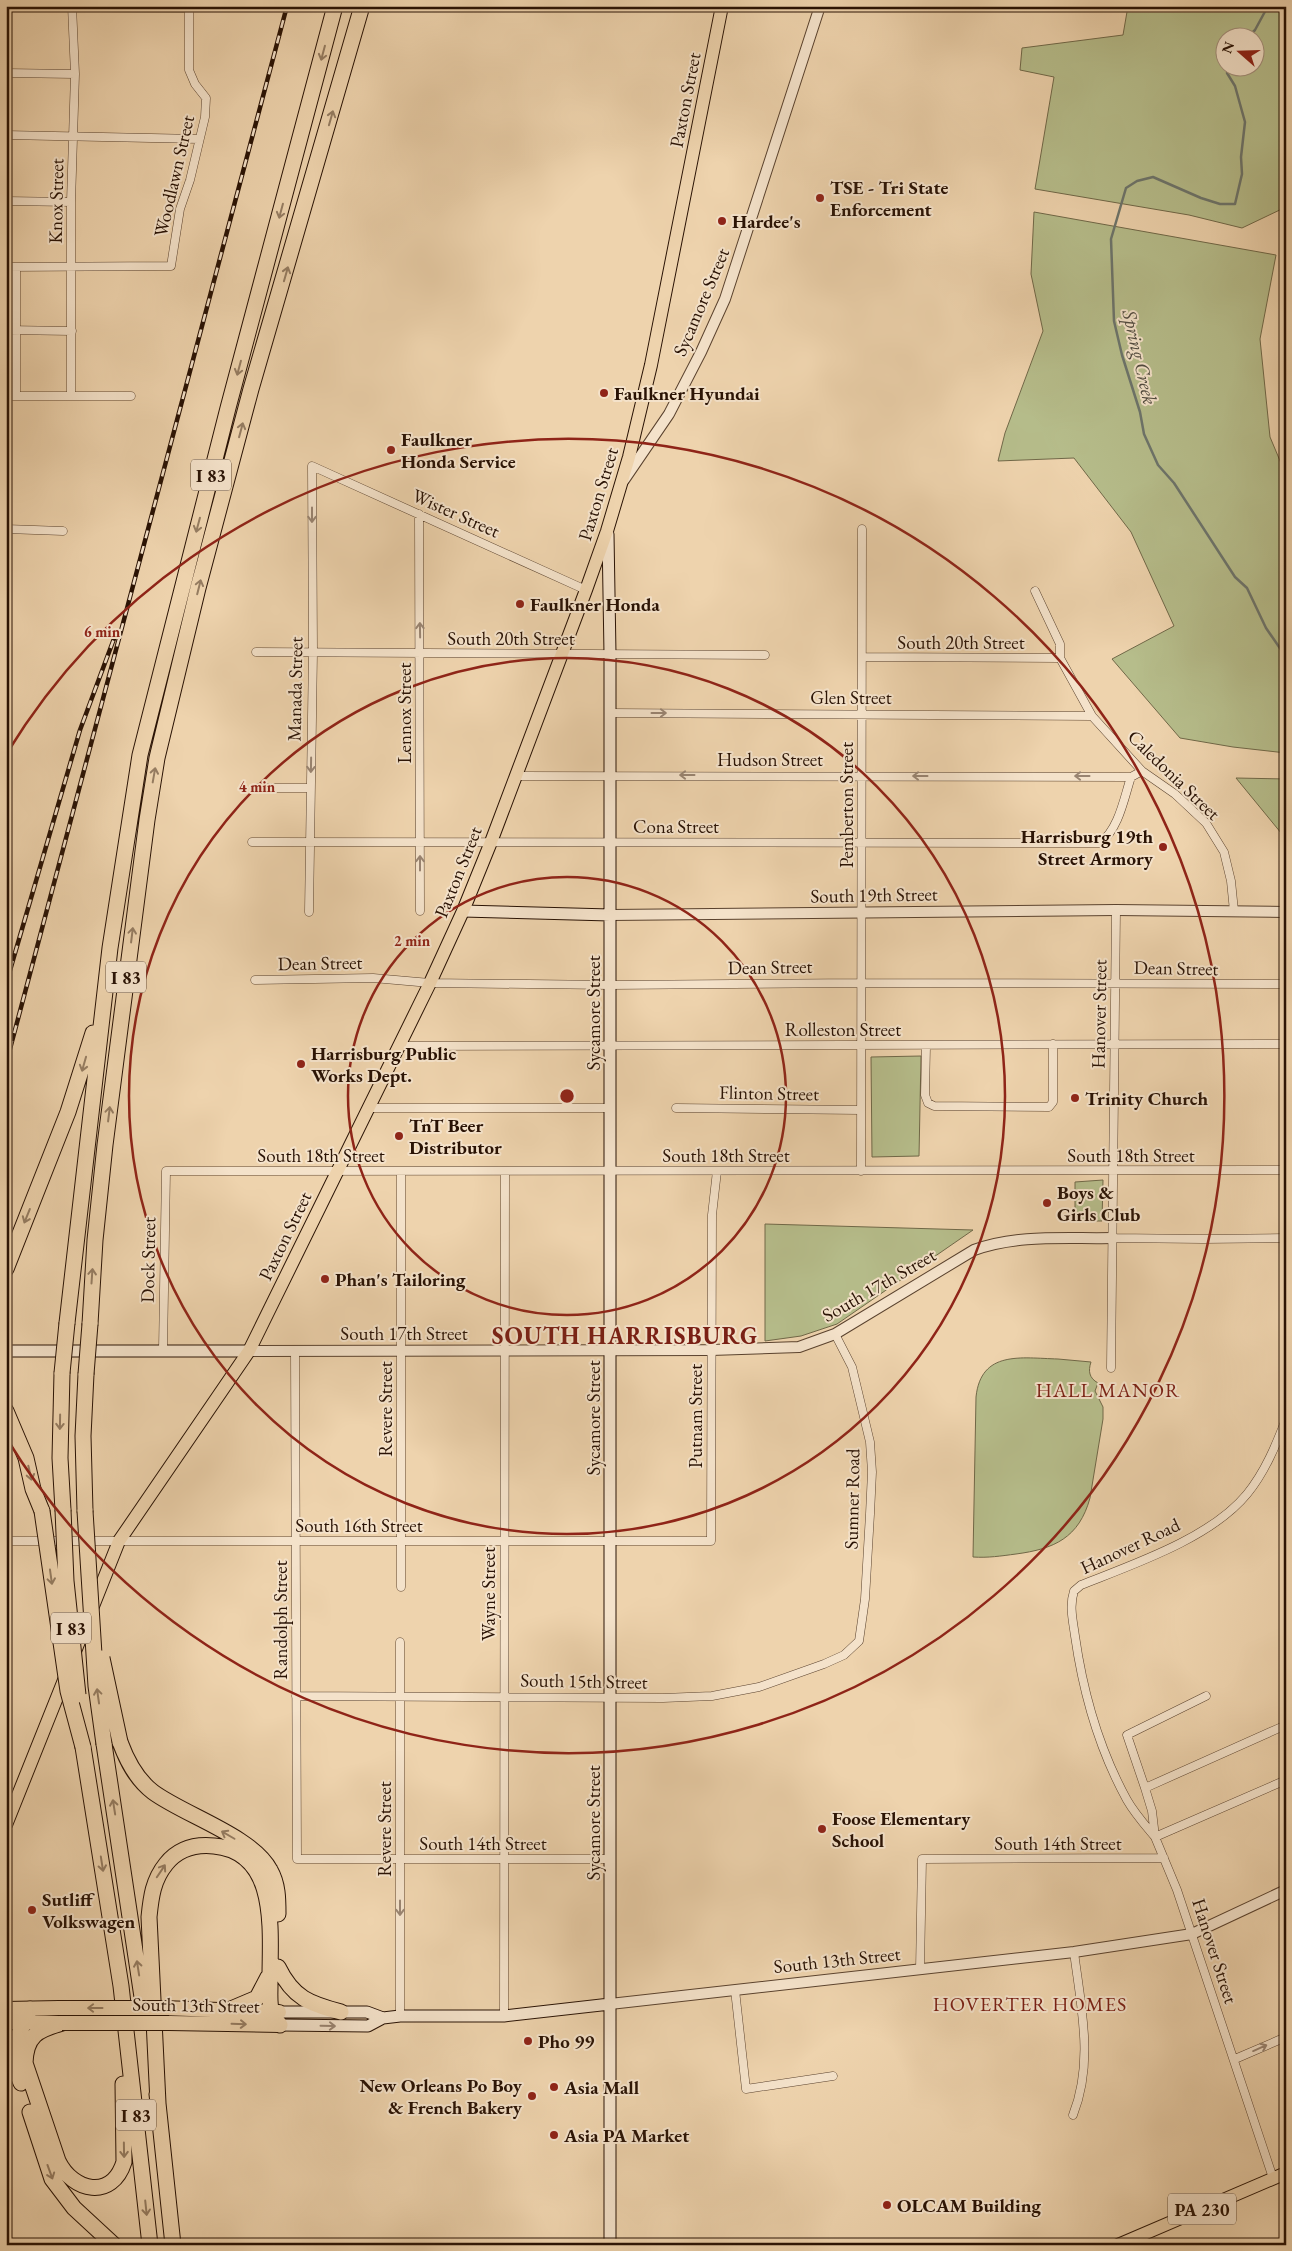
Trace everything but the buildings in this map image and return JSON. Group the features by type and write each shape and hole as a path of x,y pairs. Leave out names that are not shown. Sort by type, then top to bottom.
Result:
{"highway":[{"name":"I 83","path":"150,2245 121,1986 82,1747 66,1581 60,1458 62,1373 110,948 140,755 335,6"},
{"name":"I 83","path":"173,2245 158,2103 96,1686 86,1544 83,1436 95,1240 146,820 157,758 198,588 249,399 362,6"},
{"path":"8,1266 81,1074 92,1036 110,948"},
{"path":"6,1411 26,1458 42,1511 68,1691 82,1747"},
{"path":"86,1544 93,1616 120,1742 127,1762 153,1792 242,1843 270,1868 276,1885 278,1900 274,1970 257,1998 231,2009"},
{"path":"158,2103 149,1917 151,1892 158,1874 171,1858 185,1848 203,1845 219,1846 236,1852 258,1872 268,1899 277,2016"},
{"path":"274,1970 311,2004 341,2012"},
{"path":"61,2016 40,2030 30,2041 25,2052 26,2072 63,2171 78,2184 88,2187 107,2185 116,2178 124,2162 121,1986"},
{"path":"19,2076 16,2047 22,2022 30,2008"},
{"name":"South 13th Street","path":"6,2009 30,2008 61,2016 199,2023 277,2016"},
{"name":"South 13th Street","path":"6,2022 22,2022 61,2016 197,2008 231,2009 277,2016"},
{"path":"6,2045 19,2076 52,2179 74,2208 114,2245"}],"main road":[{"name":"Paxton Street","path":"6,1825 119,1542 249,1351 430,983 463,911 517,776 608,531 622,483 650,366 722,6"},
{"name":"Sycamore Street","path":"608,531 610,654 610,2245"},
{"name":"South 19th Street","path":"463,911 610,915"},
{"name":"South 17th Street","path":"6,1351 249,1351"},
{"name":"South 13th Street","path":"277,2016 368,2026 383,2018 400,2016 504,2016 610,2004"},
{"name":"South 13th Street","path":"277,2016 366,2012 383,2018"},
{"name":"PA 230","path":"1118,2245 1286,2173"}],"street":[{"name":"Sycamore Street","path":"622,483 669,414 726,299 820,6"},
{"path":"6,7 189,7"},
{"name":"Knox Street","path":"72,7 75,74 71,202 72,396"},
{"name":"Woodlawn Street","path":"72,267 171,266 180,209 190,180 205,117 206,98 195,84 190,70 189,7"},
{"path":"6,73 75,74"},
{"path":"6,135 199,139"},
{"path":"6,202 71,202"},
{"path":"6,267 72,267"},
{"path":"16,267 16,396"},
{"path":"6,330 72,331"},
{"path":"6,396 131,396"},
{"name":"Wister Street","path":"312,466 586,590"},
{"name":"Manada Street","path":"309,912 312,466"},
{"name":"Lennox Street","path":"419,514 420,911"},
{"path":"6,529 63,531"},
{"name":"Pemberton Street","path":"861,1171 862,529"},
{"name":"Caledonia Street","path":"1035,591 1060,644 1060,658 1092,716 1142,771 1175,794 1206,823 1224,852 1231,881 1234,911"},
{"name":"South 20th Street","path":"256,652 765,655"},
{"name":"South 20th Street","path":"863,657 1060,658"},
{"name":"Glen Street","path":"610,713 862,713 1092,716"},
{"name":"Hudson Street","path":"517,776 1131,776 1142,771"},
{"name":"Cona Street","path":"252,842 1100,842 1108,837 1113,828 1131,776"},
{"path":"257,788 310,788"},
{"name":"South 19th Street","path":"610,915 1116,910 1286,912"},
{"name":"Hanover Street","path":"1111,1368 1116,910"},
{"name":"Dean Street","path":"255,980 373,978 430,983 610,985 862,983 1286,984"},
{"path":"926,1046 925,1095 928,1103 934,1106 1049,1107 1053,1102 1053,1044"},
{"name":"Rolleston Street","path":"400,1046 1286,1044"},
{"path":"368,1108 610,1108"},
{"name":"Flinton Street","path":"676,1108 862,1110"},
{"name":"South 18th Street","path":"166,1171 1286,1170"},
{"name":"Dock Street","path":"163,1350 166,1171"},
{"name":"Revere Street","path":"400,1587 401,1171"},
{"name":"Wayne Street","path":"504,2016 505,1171"},
{"name":"Putnam Street","path":"711,1541 712,1215 717,1171"},
{"name":"South 17th Street","path":"249,1351 711,1350 798,1346 835,1334 966,1255 989,1245 1017,1239 1286,1238"},
{"name":"Sumner Road","path":"835,1334 852,1368 870,1442 872,1472 866,1599 859,1641"},
{"name":"Randolph Street","path":"295,1351 297,1859"},
{"name":"Hanover Road","path":"1155,1837 1137,1816 1127,1800 1098,1731 1080,1666 1071,1608 1074,1591 1170,1548 1220,1519 1248,1494 1274,1452 1286,1419"},
{"name":"South 16th Street","path":"6,1541 711,1541"},
{"name":"South 15th Street","path":"296,1696 610,1696 663,1698 712,1696 759,1686 824,1664 844,1654 859,1641"},
{"name":"Revere Street","path":"400,1642 400,2016"},
{"name":"Hanover Street","path":"1206,1696 1127,1735 1152,1811 1155,1837 1192,1934 1211,1996 1235,2059 1273,2178"},
{"path":"1145,1788 1286,1725"},
{"path":"1155,1837 1286,1780"},
{"name":"South 14th Street","path":"920,1970 922,1859 1164,1858"},
{"name":"South 14th Street","path":"297,1859 610,1859"},
{"name":"South 13th Street","path":"610,2004 1074,1952 1192,1934 1286,1890"},
{"path":"1072,2116 1080,2098 1085,2058 1074,1952"},
{"path":"735,1990 746,2089 833,2076"},
{"path":"1235,2059 1286,2037"}],"green space":[{"path":"1128,6 1286,6 1286,207 1242,228 1189,215 1035,189 1054,77 1020,70 1022,48 1123,35"},
{"path":"1034,212 1276,255 1260,339 1270,437 1286,475 1286,753 1180,738 1112,659 1174,626 1131,532 1074,458 998,461 1005,433 1043,331 1031,274"},
{"path":"1236,778 1286,779 1286,839"},
{"path":"921,1056 919,1156 872,1157 871,1057"},
{"path":"1103,1180 1102,1221 1075,1221 1075,1182"},
{"path":"765,1224 973,1230 837,1324 801,1336 765,1341"},
{"path":"1017,1358 1091,1362 1090,1374 1098,1383 1095,1391 1103,1407 1103,1419 1090,1498 1085,1512 1072,1532 1053,1545 1030,1552 973,1557 976,1397 979,1382 986,1371 994,1364 1005,1360"}],"waterway":[{"name":"Spring Creek","path":"1256,28 1268,6"},
{"name":"Spring Creek","path":"1230,78 1235,86 1245,122 1241,157 1242,174 1235,204 1220,204 1201,198 1153,177 1137,181 1126,188 1111,239 1114,321 1122,355 1140,412 1144,434 1158,465 1174,483 1235,577 1247,588 1266,628 1286,657"}],"railway":[{"path":"6,1064 287,6"},
{"path":"6,984 80,730 115,636"}],"place":[{"name":"TSE - Tri State Enforcement","path":"820,198"},
{"name":"Hardee's","path":"722,221"},
{"name":"Faulkner Hyundai","path":"604,393"},
{"name":"Faulkner Honda Service","path":"391,450"},
{"name":"Faulkner Honda","path":"520,604"},
{"name":"Harrisburg 19th Street Armory","path":"1163,847"},
{"name":"Harrisburg Public Works Dept.","path":"301,1064"},
{"name":"Trinity Church","path":"1075,1098"},
{"name":"TnT Beer Distributor","path":"399,1136"},
{"name":"Boys & Girls Club","path":"1047,1203"},
{"name":"Phan's Tailoring","path":"325,1279"},
{"name":"Foose Elementary School","path":"822,1829"},
{"name":"Sutliff Volkswagen","path":"32,1910"},
{"name":"Pho 99","path":"528,2041"},
{"name":"Asia Mall","path":"554,2087"},
{"name":"New Orleans Po Boy & French Bakery","path":"532,2096"},
{"name":"Asia PA Market","path":"554,2135"},
{"name":"OLCAM Building","path":"887,2205"}],"district":[{"name":"SOUTH HARRISBURG","path":"625,1335"},
{"name":"HALL MANOR","path":"1108,1390"},
{"name":"HOVERTER HOMES","path":"1030,2004"}]}
